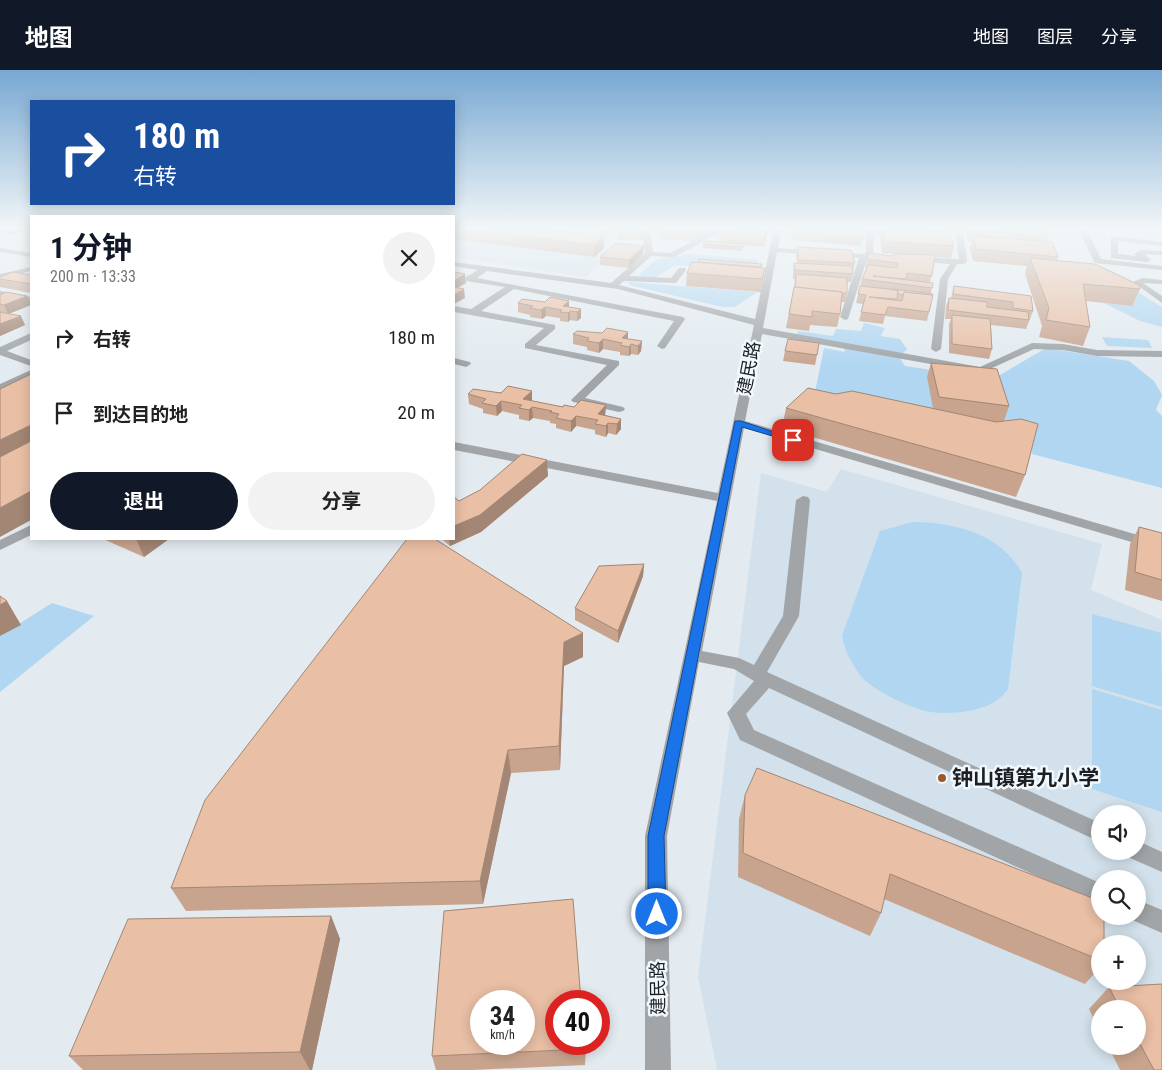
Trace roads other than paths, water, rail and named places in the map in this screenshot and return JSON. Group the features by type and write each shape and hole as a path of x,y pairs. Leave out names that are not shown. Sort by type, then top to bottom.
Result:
{"street":[{"path":"0,282 28,276"},
{"path":"470,276 465,278 680,320 662,346"},
{"path":"535,276 612,286 757,326 981,370 1032,346 1063,347 1087,351 1162,354"},
{"path":"612,286 625,276"},
{"path":"622,278 673,281 677,276"},
{"name":"建民路","path":"658,1070 656,836 768,276"},
{"path":"845,317 858,276"},
{"path":"936,349 944,279 946,276"},
{"path":"1162,282 1142,280 1137,282 1162,300"},
{"path":"473,312 513,286"},
{"path":"1149,290 1162,291"},
{"path":"0,294 30,300"},
{"path":"455,309 552,327 528,346 615,363 577,400 619,409"},
{"path":"0,352 30,337"},
{"path":"1086,338 1087,351"},
{"path":"0,352 30,363"},
{"path":"455,362 466,364"},
{"path":"0,388 30,373"},
{"path":"738,423 1162,547"},
{"path":"455,446 723,498"},
{"path":"803,500 791,616 762,678 736,713 747,735 1091,890"},
{"path":"0,546 30,530"},
{"path":"692,655 739,664 762,678 1091,830"},
{"path":"1146,855 1162,862"},
{"path":"1146,915 1162,922"}],"place":[{"name":"钟山镇第九小学","path":"942,778"}]}
